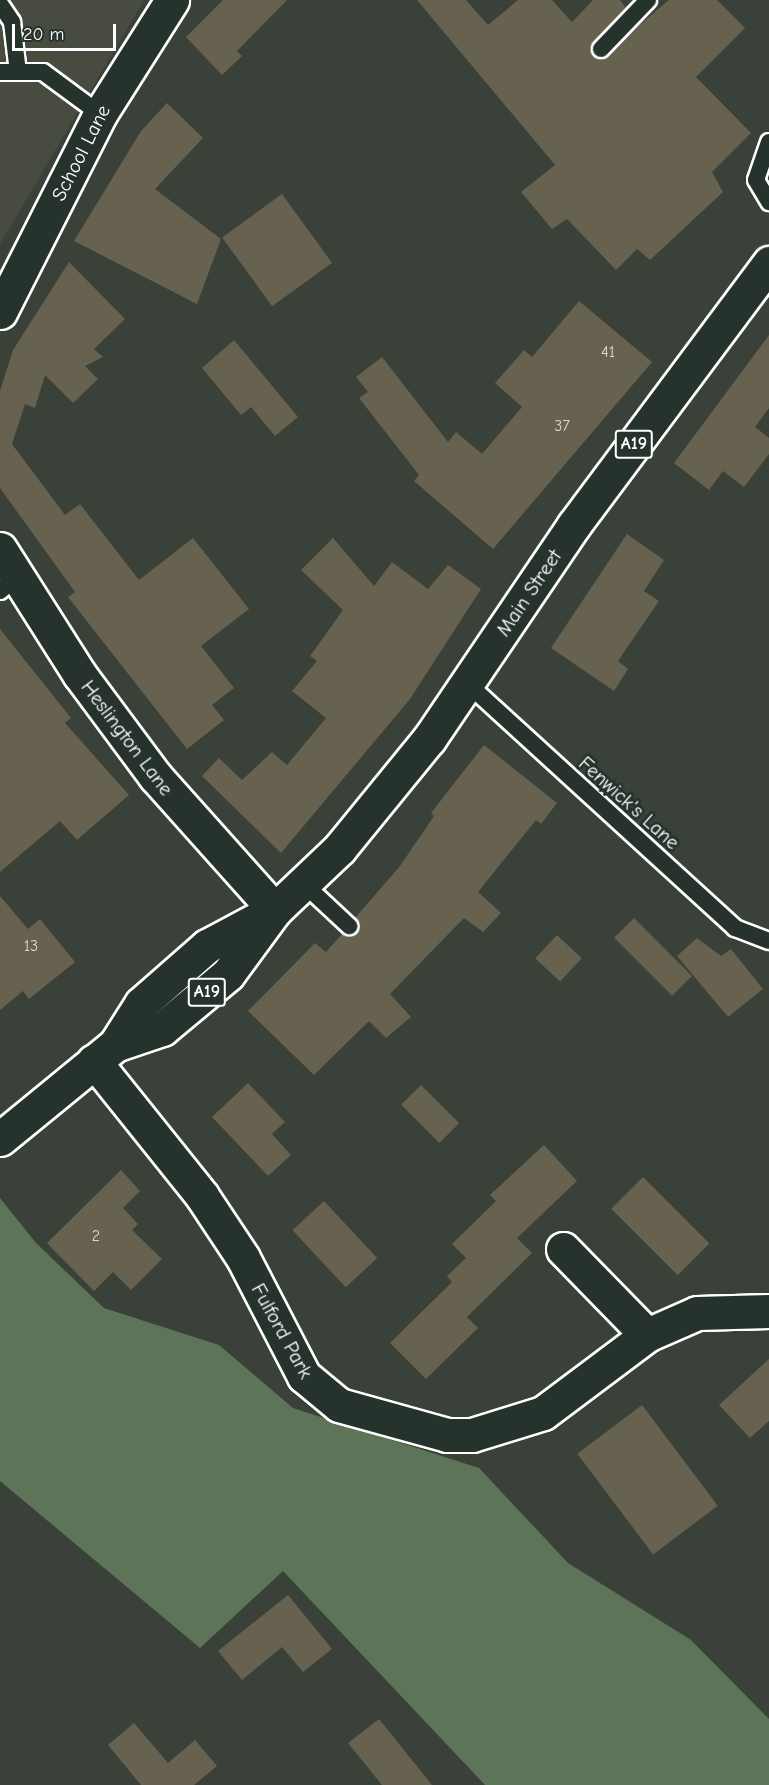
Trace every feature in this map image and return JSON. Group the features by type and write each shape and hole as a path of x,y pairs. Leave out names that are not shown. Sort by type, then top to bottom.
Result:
{"street":[{"name":"School Lane","path":"0,312 99,114 172,0"},
{"name":"Main Street","path":"0,1139 104,1053 141,1004 207,946 275,910 304,885 340,848 468,684 574,525 769,263"},
{"name":"Heslington Lane","path":"6,572 155,776 275,910"},
{"name":"Fulford Park","path":"104,1053 243,1258 304,1376 339,1405 447,1435 481,1433 543,1413 647,1335 697,1313 769,1311"},
{"path":"563,1249 647,1335"}],"lane":[{"path":"601,49 648,0"},
{"path":"0,4 12,22 18,72"},
{"path":"0,72 43,72 99,114"},
{"path":"769,142 756,180 769,202"},
{"name":"Fenwick's Lane","path":"468,684 735,928 769,941"},
{"path":"304,885 349,926"}],"shaded area":[{"path":"0,0 144,0 0,244"}],"green space":[{"path":"0,1198 36,1243 104,1308 219,1345 293,1408 479,1468 568,1563 691,1640 769,1719 769,1785 485,1785 283,1571 200,1648 0,1481"}],"building":[{"path":"223,0 287,0 237,51 242,56 222,75 186,37"},
{"path":"417,0 466,0 488,25 518,0 552,0 572,22 593,0 620,0 626,8 591,46 599,59 669,0 717,0 745,28 696,77 751,133 712,172 723,192 650,260 637,249 616,270 567,219 552,229 521,192 555,165"},
{"path":"167,103 203,138 155,189 221,239 197,304 74,241 141,131"},
{"path":"282,194 332,263 272,306 222,237"},
{"path":"69,262 125,319 94,349 103,357 85,366 98,379 73,403 45,375 35,408 25,404 12,444 65,515 80,504 139,580 193,538 249,609 201,646 234,688 212,705 224,720 187,749 68,597 75,592 0,488 0,391 13,350"},
{"path":"579,301 652,362 493,549 414,481 419,475 359,398 368,392 356,377 382,357 448,442 456,432 482,454 522,407 495,383 524,350 532,357"},
{"path":"769,335 769,408 755,427 769,438 769,454 744,487 723,471 709,490 674,463"},
{"path":"234,340 298,417 275,436 251,407 241,415 202,368"},
{"path":"627,534 664,560 644,591 659,601 618,661 628,669 614,691 551,648"},
{"path":"333,538 374,586 392,562 428,589 448,565 481,589 410,699 281,853 202,776 219,758 242,780 272,752 287,765 326,718 292,691 317,661 310,656 343,610 301,570"},
{"path":"0,629 71,718 65,723 129,795 77,840 60,821 0,872"},
{"path":"484,745 557,803 541,824 536,820 478,892 501,913 483,932 464,918 390,994 411,1017 386,1038 369,1021 314,1075 248,1011 315,943 326,952 342,934 357,933 355,918 400,866 434,816 431,813"},
{"path":"0,896 28,929 40,919 75,962 29,999 23,991 0,1010"},
{"path":"634,918 692,976 672,996 614,938"},
{"path":"557,935 582,958 560,982 535,958"},
{"path":"697,938 721,956 731,949 763,989 728,1017 677,956"},
{"path":"248,1083 285,1122 272,1134 291,1155 268,1176 212,1117"},
{"path":"421,1085 459,1123 439,1143 401,1105"},
{"path":"544,1145 577,1181 517,1238 532,1253 467,1317 478,1328 426,1379 390,1343 452,1282 447,1276 466,1258 452,1244 496,1201 490,1195"},
{"path":"121,1170 140,1191 123,1208 138,1224 132,1230 162,1259 131,1290 113,1272 94,1291 47,1243"},
{"path":"643,1177 709,1243 678,1275 611,1209"},
{"path":"324,1201 377,1258 346,1287 293,1230"},
{"path":"769,1359 769,1421 750,1438 719,1405"},
{"path":"642,1405 718,1506 653,1554 577,1454"},
{"path":"288,1595 332,1649 303,1672 282,1647 242,1680 218,1651"},
{"path":"379,1719 432,1785 382,1785 348,1743"},
{"path":"134,1723 168,1763 195,1740 217,1766 194,1785 141,1785 108,1745"}]}
